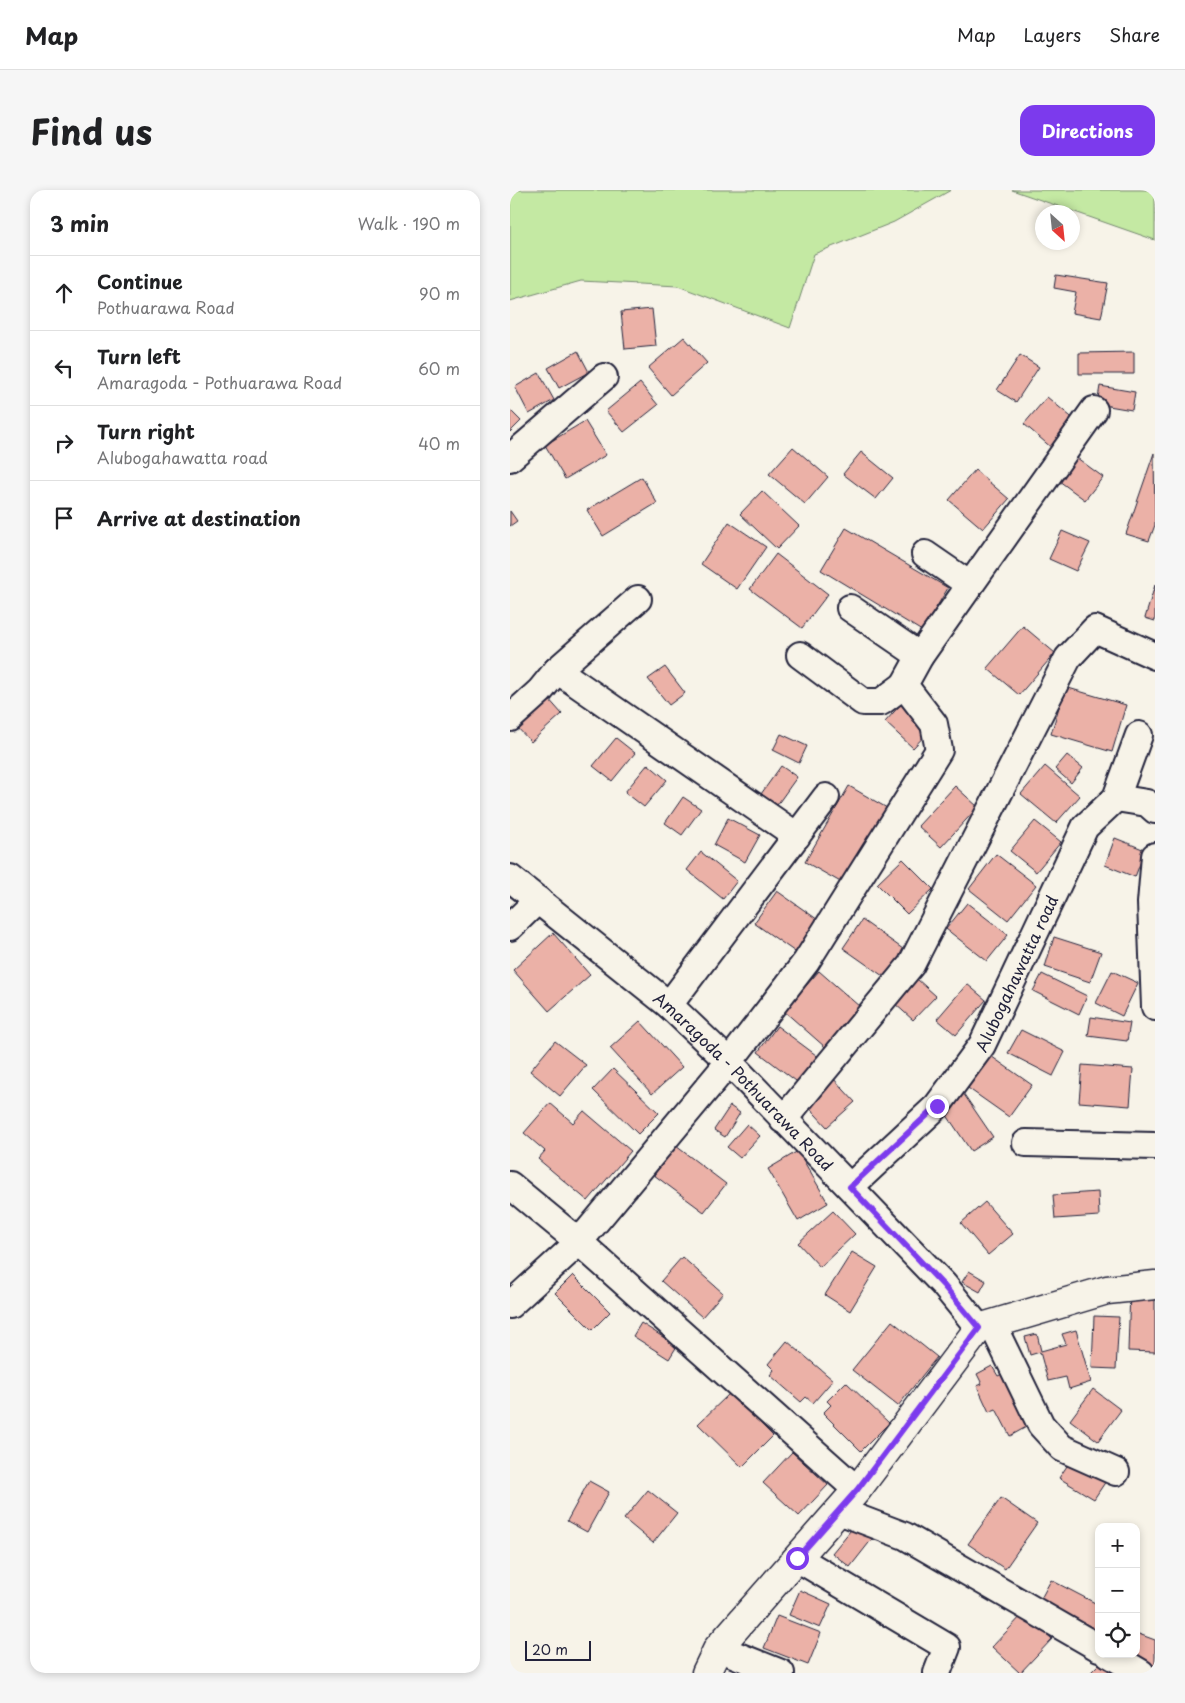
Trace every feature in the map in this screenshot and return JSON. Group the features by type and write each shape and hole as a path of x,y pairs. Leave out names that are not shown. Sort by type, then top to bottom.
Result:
{"main road":[{"path":"706,1673 718,1648 857,1490 986,1326 1107,1290 1155,1284"}],"street":[{"path":"510,458 604,377"},
{"path":"800,655 864,702 881,702 904,685 920,656 1094,410"},
{"path":"925,554 970,585"},
{"path":"510,718 540,691 557,670 638,599"},
{"path":"850,608 920,656"},
{"path":"783,1120 910,965 1068,658 1095,629 1155,656"},
{"path":"557,670 797,836"},
{"path":"510,1305 579,1242 729,1062 806,962 939,750 934,724 904,685"},
{"name":"Alubogahawatta road","path":"850,1187 937,1106 982,1045 1084,828 1116,798 1139,734"},
{"path":"669,1005 826,797"},
{"path":"1116,798 1148,803 1155,810"},
{"path":"1155,856 1151,902 1155,1006"},
{"name":"Amaragoda - Pothuarawa Road","path":"510,878 669,1005 729,1062 944,1286 986,1326 1041,1426 1062,1448 1116,1472"},
{"path":"510,927 538,900"},
{"path":"1026,1142 1155,1146"},
{"path":"510,1185 579,1242 857,1490"},
{"path":"839,1511 905,1536 1095,1646"},
{"path":"797,1558 947,1647 937,1673"},
{"path":"718,1648 780,1673"},
{"path":"1116,1658 1141,1673"}],"green space":[{"path":"510,190 951,190 894,222 814,254 790,328 678,286 581,281 510,301"},
{"path":"1012,190 1155,190 1155,240 1080,214 1080,205 1055,205"}],"building":[{"path":"1056,275 1108,283 1101,318 1072,313 1076,292 1054,288"},
{"path":"652,309 656,346 625,349 621,312"},
{"path":"684,337 707,363 671,395 648,368"},
{"path":"578,351 589,372 559,388 548,368"},
{"path":"1134,352 1134,374 1079,374 1079,353"},
{"path":"1020,355 1039,367 1016,402 997,390"},
{"path":"539,373 554,400 529,414 515,387"},
{"path":"640,383 658,405 624,432 606,411"},
{"path":"1100,386 1135,392 1132,410 1097,404"},
{"path":"1047,397 1076,421 1053,449 1024,424"},
{"path":"510,410 521,421 510,432"},
{"path":"585,421 606,455 565,479 545,445"},
{"path":"793,447 828,477 805,504 769,474"},
{"path":"861,452 893,478 876,499 843,474"},
{"path":"1154,453 1155,525 1149,541 1126,534"},
{"path":"1073,455 1103,477 1085,500 1055,478"},
{"path":"975,470 1009,499 983,529 949,500"},
{"path":"642,477 657,503 603,536 587,510"},
{"path":"762,491 799,526 777,549 740,514"},
{"path":"510,511 517,521 510,526"},
{"path":"729,522 766,547 737,589 701,564"},
{"path":"846,528 948,588 922,631 821,570"},
{"path":"1062,531 1090,543 1076,571 1049,559"},
{"path":"776,554 828,594 802,628 750,589"},
{"path":"1155,585 1155,621 1145,618"},
{"path":"1023,626 1055,653 1019,695 987,668"},
{"path":"665,667 685,693 669,705 648,679"},
{"path":"1065,687 1126,705 1112,752 1051,734"},
{"path":"547,697 562,714 531,742 515,725"},
{"path":"902,703 931,729 913,748 885,722"},
{"path":"781,734 807,746 799,763 773,750"},
{"path":"616,738 635,753 612,781 593,766"},
{"path":"1067,755 1083,768 1071,783 1055,769"},
{"path":"648,764 667,780 644,807 625,792"},
{"path":"781,766 797,777 777,805 761,794"},
{"path":"1045,766 1080,796 1056,823 1021,794"},
{"path":"849,786 887,808 844,884 805,862"},
{"path":"955,786 978,807 941,847 918,826"},
{"path":"683,797 701,809 682,835 665,823"},
{"path":"728,818 760,835 745,862 714,845"},
{"path":"1035,821 1061,842 1036,872 1010,851"},
{"path":"1115,838 1145,850 1135,877 1105,865"},
{"path":"701,852 737,881 723,899 687,870"},
{"path":"996,854 1036,885 1008,920 969,889"},
{"path":"903,859 933,889 907,914 877,884"},
{"path":"777,891 821,922 798,954 754,923"},
{"path":"967,903 1008,935 987,961 946,929"},
{"path":"862,920 910,954 890,981 843,948"},
{"path":"553,933 590,975 549,1011 513,970"},
{"path":"1054,937 1101,952 1090,982 1045,967"},
{"path":"819,971 860,1007 825,1047 784,1011"},
{"path":"1112,971 1138,983 1122,1016 1096,1003"},
{"path":"1042,974 1087,996 1079,1014 1033,991"},
{"path":"917,979 936,996 913,1020 894,1003"},
{"path":"967,984 986,1000 956,1035 937,1019"},
{"path":"1091,1017 1130,1023 1127,1041 1088,1036"},
{"path":"640,1021 682,1067 652,1094 610,1048"},
{"path":"777,1026 820,1058 800,1084 758,1052"},
{"path":"1021,1030 1065,1052 1053,1076 1008,1053"},
{"path":"555,1041 586,1065 560,1096 530,1071"},
{"path":"988,1054 1032,1085 1009,1117 965,1086"},
{"path":"1082,1065 1133,1069 1130,1106 1079,1102"},
{"path":"613,1069 659,1113 638,1134 593,1090"},
{"path":"832,1077 855,1102 827,1127 804,1102"},
{"path":"961,1090 993,1137 971,1151 940,1105"},
{"path":"550,1103 573,1123 584,1111 631,1151 588,1201 538,1159 545,1151 524,1133"},
{"path":"730,1106 740,1113 725,1137 714,1130"},
{"path":"747,1124 760,1136 740,1158 727,1147"},
{"path":"676,1146 726,1184 704,1212 654,1175"},
{"path":"798,1151 828,1203 798,1221 768,1169"},
{"path":"1098,1192 1099,1216 1055,1219 1053,1195"},
{"path":"985,1202 1013,1234 988,1255 961,1223"},
{"path":"833,1211 855,1234 820,1267 798,1243"},
{"path":"852,1252 877,1267 850,1311 825,1295"},
{"path":"682,1257 723,1293 702,1317 661,1281"},
{"path":"969,1271 986,1281 980,1292 962,1282"},
{"path":"573,1275 610,1312 592,1330 555,1293"},
{"path":"1130,1290 1155,1291 1155,1352 1128,1351"},
{"path":"1094,1316 1119,1317 1116,1369 1092,1368"},
{"path":"892,1321 937,1357 898,1406 852,1370"},
{"path":"641,1323 677,1346 669,1359 633,1336"},
{"path":"1076,1330 1091,1382 1069,1389 1066,1377 1048,1381 1040,1352 1030,1355 1025,1337 1037,1334 1041,1351 1066,1344 1062,1334"},
{"path":"787,1341 833,1380 813,1403 806,1397 801,1402 770,1375 774,1370 768,1364"},
{"path":"992,1366 998,1376 1008,1371 1030,1425 1010,1436 996,1409 989,1412 977,1386 982,1384 977,1374"},
{"path":"846,1382 889,1423 861,1451 823,1413 831,1405 827,1401"},
{"path":"1093,1389 1121,1410 1098,1441 1070,1420"},
{"path":"730,1393 773,1436 742,1467 698,1424"},
{"path":"792,1452 828,1485 799,1516 763,1483"},
{"path":"1071,1460 1106,1481 1094,1499 1059,1478"},
{"path":"589,1481 609,1492 587,1532 567,1521"},
{"path":"648,1490 677,1513 653,1543 624,1519"},
{"path":"1001,1498 1037,1523 1005,1569 968,1544"},
{"path":"855,1525 872,1539 850,1567 832,1553"},
{"path":"1051,1580 1095,1603 1095,1636 1037,1606"},
{"path":"800,1590 831,1604 820,1628 789,1615"},
{"path":"1024,1613 1052,1639 1020,1673 992,1647"},
{"path":"777,1616 821,1633 808,1665 764,1648"},
{"path":"1140,1634 1155,1640 1155,1670 1125,1658 1140,1658"},
{"path":"1103,1660 1116,1673 1090,1673"}],"route":[{"path":"797,1558 857,1490 979,1328 944,1286 850,1187 937,1106"}]}
